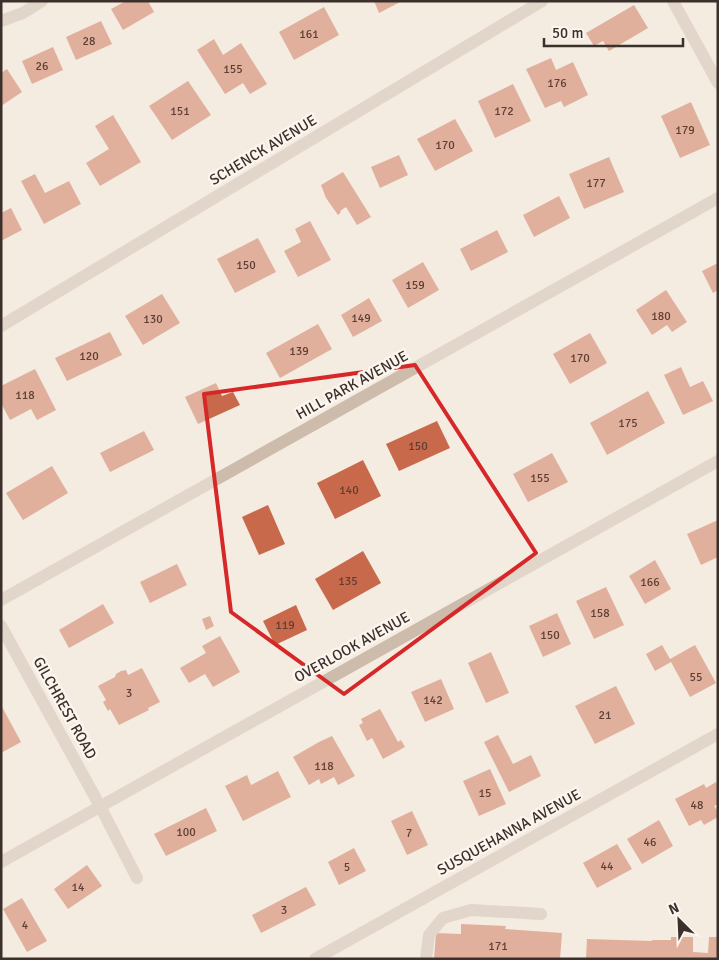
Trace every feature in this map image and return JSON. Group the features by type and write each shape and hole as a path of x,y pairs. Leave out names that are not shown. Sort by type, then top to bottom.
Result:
{"street":[{"path":"1,21 23,13 42,1"},
{"name":"SCHENCK AVENUE","path":"1,326 542,1"},
{"path":"673,1 718,82"},
{"name":"HILL PARK AVENUE","path":"1,600 718,198"},
{"name":"OVERLOOK AVENUE","path":"1,862 718,461"},
{"name":"GILCHREST ROAD","path":"1,626 100,806 137,878"},
{"name":"SUSQUEHANNA AVENUE","path":"315,959 718,734"},
{"path":"426,959 429,935 443,918 470,910 541,914"}],"highlighted area":[{"path":"415,365 536,553 344,694 231,612 204,394"}],"building":[{"path":"126,1 148,1 154,12 123,30 111,9"},
{"path":"374,1 402,1 379,13"},
{"path":"634,5 648,28 609,51 603,41 594,46 586,33"},
{"path":"324,7 339,35 294,60 279,32"},
{"path":"101,21 112,44 76,60 66,37"},
{"path":"214,39 223,55 241,43 267,84 250,94 243,83 225,94 197,50"},
{"path":"53,47 63,70 32,84 22,61"},
{"path":"551,58 556,70 573,62 588,95 564,107 561,101 545,108 526,69"},
{"path":"7,69 22,92 1,106 1,73"},
{"path":"188,81 211,115 172,140 149,106"},
{"path":"513,84 531,121 495,138 478,101"},
{"path":"691,102 710,145 680,158 661,116"},
{"path":"113,115 141,162 100,186 86,163 109,149 95,126"},
{"path":"455,119 473,151 435,171 417,139"},
{"path":"399,155 408,175 380,188 371,167"},
{"path":"609,157 624,192 584,209 569,174"},
{"path":"343,172 371,217 357,225 346,207 338,215 326,198 321,185"},
{"path":"35,174 45,193 69,181 81,204 44,224 21,181"},
{"path":"559,196 570,218 534,237 523,215"},
{"path":"11,208 22,230 1,241 1,213"},
{"path":"310,221 331,260 298,277 284,251 301,242 295,229"},
{"path":"497,230 508,252 471,271 460,249"},
{"path":"258,238 276,272 235,293 217,259"},
{"path":"423,262 439,290 408,308 392,280"},
{"path":"718,263 718,290 713,293 702,271"},
{"path":"666,290 687,322 672,332 667,325 652,335 636,310"},
{"path":"162,294 180,323 143,345 125,316"},
{"path":"369,298 382,321 353,337 341,315"},
{"path":"318,324 332,349 280,378 266,353"},
{"path":"110,332 122,355 67,381 55,358"},
{"path":"590,333 607,363 570,384 553,354"},
{"path":"681,367 690,387 703,381 713,401 683,415 664,375"},
{"path":"35,369 56,410 37,420 31,409 10,420 1,403 1,386"},
{"path":"216,383 222,396 233,392 240,405 198,424 185,397"},
{"path":"648,391 665,423 607,455 590,423"},
{"path":"437,421 450,448 399,471 386,444"},
{"path":"144,431 154,450 110,472 100,453"},
{"path":"552,453 568,482 528,502 513,474"},
{"path":"363,460 381,496 335,519 317,483"},
{"path":"52,466 68,493 23,520 6,493"},
{"path":"268,505 285,544 259,555 242,517"},
{"path":"718,520 718,557 701,565 687,534"},
{"path":"363,551 381,583 333,610 315,579"},
{"path":"655,560 671,589 645,604 629,576"},
{"path":"177,564 187,585 150,603 140,582"},
{"path":"606,587 624,625 594,639 576,601"},
{"path":"103,604 114,623 69,648 59,630"},
{"path":"296,605 307,630 275,645 263,621"},
{"path":"557,613 571,644 543,657 529,626"},
{"path":"210,616 214,626 206,630 202,619"},
{"path":"220,636 240,672 213,687 205,674 189,683 180,668 206,653 202,646"},
{"path":"662,645 670,659 695,645 716,683 690,697 671,662 655,671 646,654"},
{"path":"491,652 509,693 486,703 468,663"},
{"path":"142,668 160,702 148,708 149,710 119,725 110,709 108,711 103,702 106,700 98,686 115,677 121,671 126,670 128,675"},
{"path":"441,679 454,709 425,722 411,692"},
{"path":"616,686 635,724 595,744 575,706"},
{"path":"1,705 21,742 1,753"},
{"path":"380,709 398,742 401,740 405,747 383,759 372,738 367,741 359,725 363,723 361,719"},
{"path":"498,735 513,764 531,755 541,776 509,792 484,742"},
{"path":"332,736 355,776 338,785 334,777 321,784 319,779 309,785 293,757"},
{"path":"490,769 506,804 479,816 463,781"},
{"path":"278,771 291,797 243,821 225,786 247,775 251,785"},
{"path":"716,782 718,786 718,804 714,806 718,812 718,817 704,825 701,820 689,826 675,799 704,784 706,788"},
{"path":"206,808 217,831 166,856 154,834"},
{"path":"412,811 428,845 407,855 391,821"},
{"path":"659,820 673,846 642,864 627,839"},
{"path":"617,844 632,869 597,888 583,863"},
{"path":"354,848 366,871 339,885 328,862"},
{"path":"87,865 102,886 68,909 54,889"},
{"path":"306,887 316,905 261,933 252,915"},
{"path":"22,898 47,941 27,952 3,909"},
{"path":"461,924 506,926 505,929 562,933 560,959 434,959 436,933 461,934"},
{"path":"671,937 693,937 693,952 708,953 709,937 718,937 718,959 586,959 587,939 652,941 671,940"}]}
